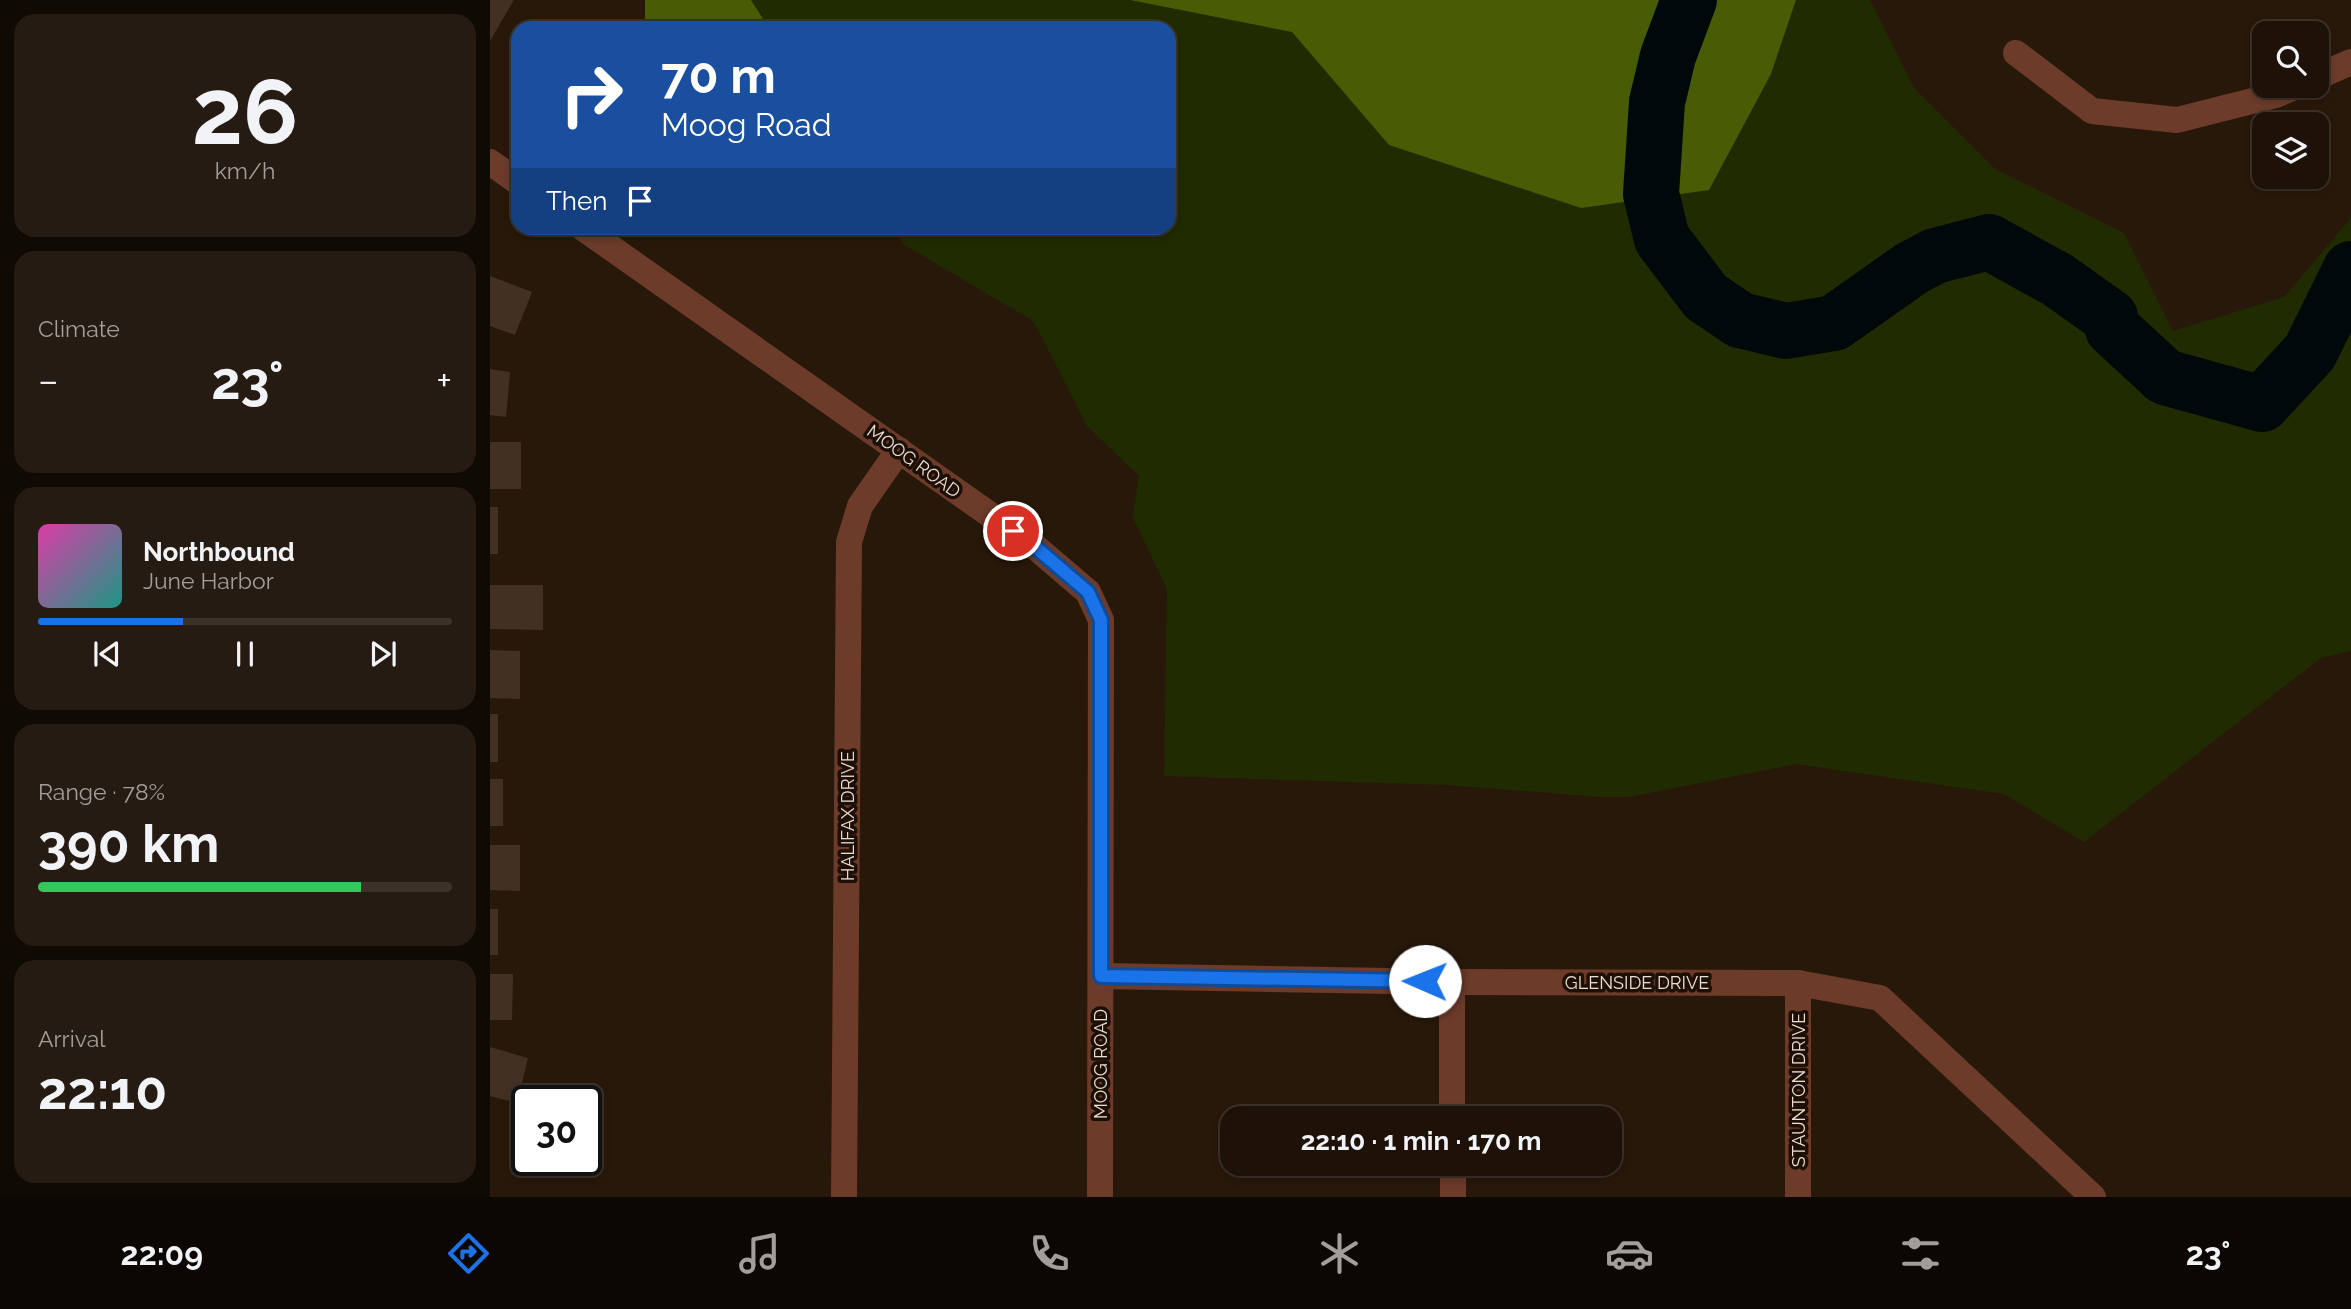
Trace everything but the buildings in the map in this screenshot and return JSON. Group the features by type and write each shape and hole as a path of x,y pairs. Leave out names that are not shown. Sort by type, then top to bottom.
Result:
{"street":[{"path":"2016,53 2092,111 2176,120 2264,98"},
{"path":"2329,72 2351,62"},
{"path":"490,162 511,177"},
{"name":"MOOG ROAD","path":"593,235 1033,545 1088,592 1101,620 1100,1197"},
{"name":"HALIFAX DRIVE","path":"844,1197 849,541 860,506 899,450"},
{"name":"GLENSIDE DRIVE","path":"1101,976 1452,982 1798,983 1880,998 2093,1197"},
{"path":"1452,982 1452,1106"},
{"name":"STAUNTON DRIVE","path":"1798,983 1798,1197"},
{"path":"1453,1176 1453,1197"}],"green space":[{"path":"645,0 751,0 764,21 645,21"},
{"path":"751,0 1130,0 1292,31 1389,145 1771,74 1796,0 1870,0 1914,88 1995,169 2124,233 2173,331 2284,297 2351,218 2351,651 2321,658 2084,842 2004,794 1796,764 1629,797 1446,785 1164,776 1167,589 1133,518 1139,476 1087,426 1030,319 903,244 898,235 1176,235 1176,21 764,21"},
{"path":"1130,0 1796,0 1771,74 1709,190 1581,208 1389,145 1292,32"}],"waterway":[{"path":"1689,0 1668,56 1657,102 1651,194 1662,239 1706,297 1740,320 1786,331 1834,323 1912,268 1935,256 1989,242 2058,280 2110,317 2113,329 2165,377 2262,404 2310,352 2351,269"}],"route":[{"path":"1013,531 1088,592 1101,620 1101,976 1425,981"}]}
